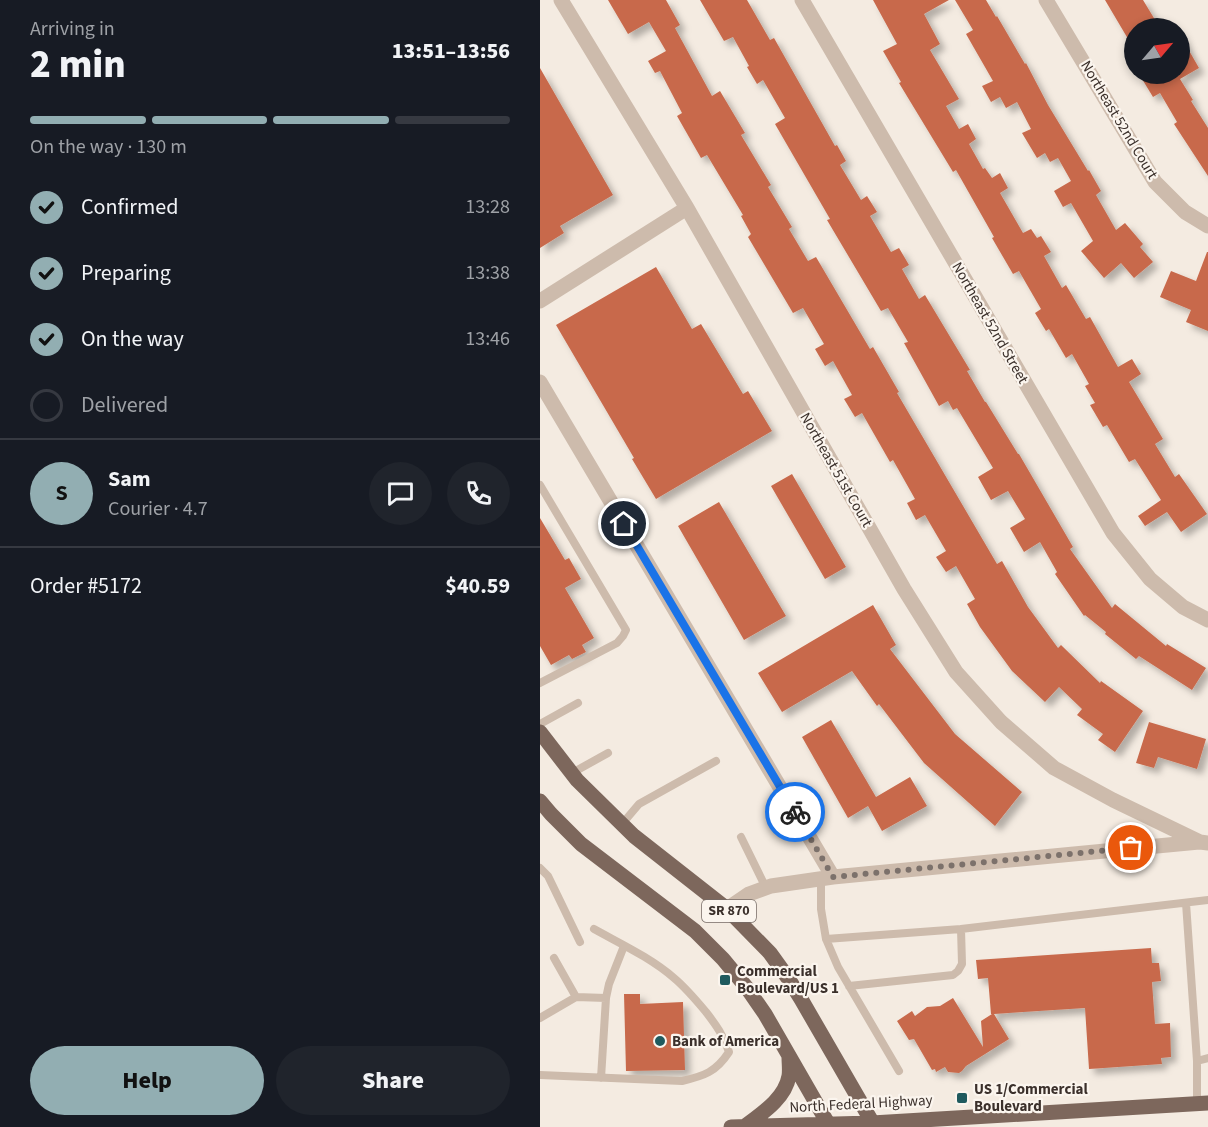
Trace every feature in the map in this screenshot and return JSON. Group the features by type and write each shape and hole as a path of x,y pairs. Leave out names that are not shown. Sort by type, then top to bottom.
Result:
{"main road":[{"name":"SR 870","path":"540,732 577,780 634,836 727,909 770,953 788,978 874,1125"},
{"name":"SR 870","path":"540,801 581,844 695,931 723,959 765,1014 830,1126"},
{"path":"744,1127 766,1111 780,1095 789,1078 789,1057"},
{"name":"North Federal Highway","path":"731,1127 874,1125 1202,1103"}],"street":[{"name":"Northeast 51st Court","path":"561,0 687,208 904,589 956,672 1001,722 1054,768 1113,800 1204,842"},
{"name":"Northeast 52nd Street","path":"802,0 1113,533 1150,579 1183,607 1208,620"},
{"name":"Northeast 52nd Court","path":"1046,0 1155,182 1185,212 1208,226"},
{"path":"540,302 687,208"},
{"path":"540,382 827,878"},
{"path":"727,909 749,894 771,886 827,878 1204,842"}],"lane":[{"path":"540,485 626,630 617,643 541,679"},
{"path":"540,724 578,703"},
{"path":"572,773 608,753"},
{"path":"622,824 639,804 716,761"},
{"path":"741,837 766,888"},
{"path":"540,868 548,876 580,942"},
{"path":"827,878 821,909 826,939 837,967 899,1071"},
{"path":"826,939 961,929 1208,900"},
{"path":"1186,903 1202,1103"},
{"path":"540,1075 682,1081 702,1077 714,1070 729,1052 725,1038 693,996 673,976 594,929"},
{"path":"849,986 953,975 962,964 961,929"},
{"path":"601,1078 606,998 624,946"},
{"path":"554,958 576,997"},
{"path":"540,1018 576,997 606,998"},
{"path":"1197,1060 1208,1058"}],"building":[{"path":"608,0 666,0 680,25 675,28 712,96 720,91 745,133 741,135 771,185 768,187 792,227 789,229 808,261 816,257 870,349 873,347 899,392 897,393 997,564 1002,561 1028,607 1058,648 1061,645 1100,683 1101,681 1143,711 1115,752 1098,740 1103,734 1077,715 1082,709 1059,687 1045,702 1012,671 980,627 967,604 975,599 956,566 946,572 936,557 946,551 925,515 916,520 907,503 915,499 893,460 890,462 862,413 855,417 844,399 852,395 833,361 825,366 815,349 824,344 803,308 793,313 748,237 751,234 741,216 743,215 707,155 701,158 677,116 682,113 660,71 655,73 648,61 666,51 649,22 628,34"},
{"path":"700,0 747,0 770,40 774,38 835,146 837,145 846,161 840,165 861,200 867,196 877,212 870,216 891,252 899,248 909,265 902,269 919,299 925,295 970,370 967,371 985,402 1019,454 1073,547 1070,549 1112,608 1115,604 1166,646 1167,644 1206,668 1192,690 1139,656 1136,659 1084,616 1055,574 1057,572 1040,542 1024,552 1010,528 1025,519 1008,491 991,500 978,477 993,468 957,408 953,410 948,401 939,406 904,343 908,342 888,308 881,311 827,220 830,219 775,124 785,118 763,80 757,84 733,37 724,41"},
{"path":"873,0 949,0 924,14 940,44 930,50 959,99 946,106 959,129 968,124 976,139 969,144 983,169 985,168 992,178 1000,173 1008,188 1000,193 1023,233 1031,229 1037,238 1041,236 1051,252 1044,256 1062,288 1066,285 1086,319 1090,317 1118,367 1132,359 1141,374 1129,382 1163,439 1155,444 1175,477 1179,474 1207,514 1181,532 1167,512 1145,526 1138,516 1161,500 1135,459 1129,462 1107,425 1103,427 1090,405 1095,403 1085,386 1089,384 1072,354 1066,358 1049,329 1046,331 1035,313 1041,309 1019,271 1013,274 956,170 953,172 899,83 901,82 883,51 897,44"},
{"path":"955,0 986,0 997,16 1101,191 1096,195 1116,230 1125,223 1143,244 1140,247 1153,262 1134,278 1121,263 1104,278 1081,251 1093,241 1071,203 1063,207 1054,191 1071,181 1058,158 1050,162 1045,153 1037,158 1022,133 1031,129 1017,102 1006,108 1000,97 991,102 982,86 993,81 966,34 973,30"},
{"path":"1105,0 1143,0 1154,18 1124,18 1124,32"},
{"path":"1190,52 1199,68 1190,73"},
{"path":"540,68 613,195 560,226 564,233 540,248"},
{"path":"1145,84 1183,84 1208,128 1208,176 1174,124 1177,122 1160,93 1153,97"},
{"path":"1207,252 1208,331 1186,322 1191,310 1160,297 1171,271 1196,281"},
{"path":"656,267 692,329 701,324 743,394 748,391 772,431 656,499 556,325"},
{"path":"792,474 846,567 825,579 771,486"},
{"path":"719,502 786,616 744,640 678,526"},
{"path":"540,518 565,560 569,558 581,579 565,588 594,638 582,645 586,652 572,659 569,655 551,665 540,646"},
{"path":"873,605 896,645 890,649 955,734 1022,792 995,826 924,763 879,704 877,706 852,671 782,712 758,673"},
{"path":"831,720 876,797 910,777 927,806 882,831 868,806 848,818 802,737"},
{"path":"1149,722 1206,739 1197,769 1158,757 1154,768 1136,763"},
{"path":"1151,948 1152,963 1159,963 1161,981 1152,982 1155,1024 1170,1023 1171,1057 1161,1058 1162,1064 1089,1069 1085,1008 994,1014 1009,1039 966,1066 959,1073 948,1072 945,1067 936,1072 935,1069 932,1070 914,1039 909,1040 897,1021 912,1011 915,1016 927,1007 940,1006 953,998 983,1047 981,1021 992,1014 988,978 978,979 976,960"},
{"path":"624,994 640,994 640,1004 683,1002 685,1070 626,1071"}],"way so far":[{"path":"795,812 833,877 1131,848"}],"place":[{"name":"Commercial Boulevard/US 1","path":"725,980"},
{"name":"Bank of America","path":"660,1041"},
{"name":"US 1/Commercial Boulevard","path":"962,1098"}],"route":[{"path":"624,524 795,812"}]}
